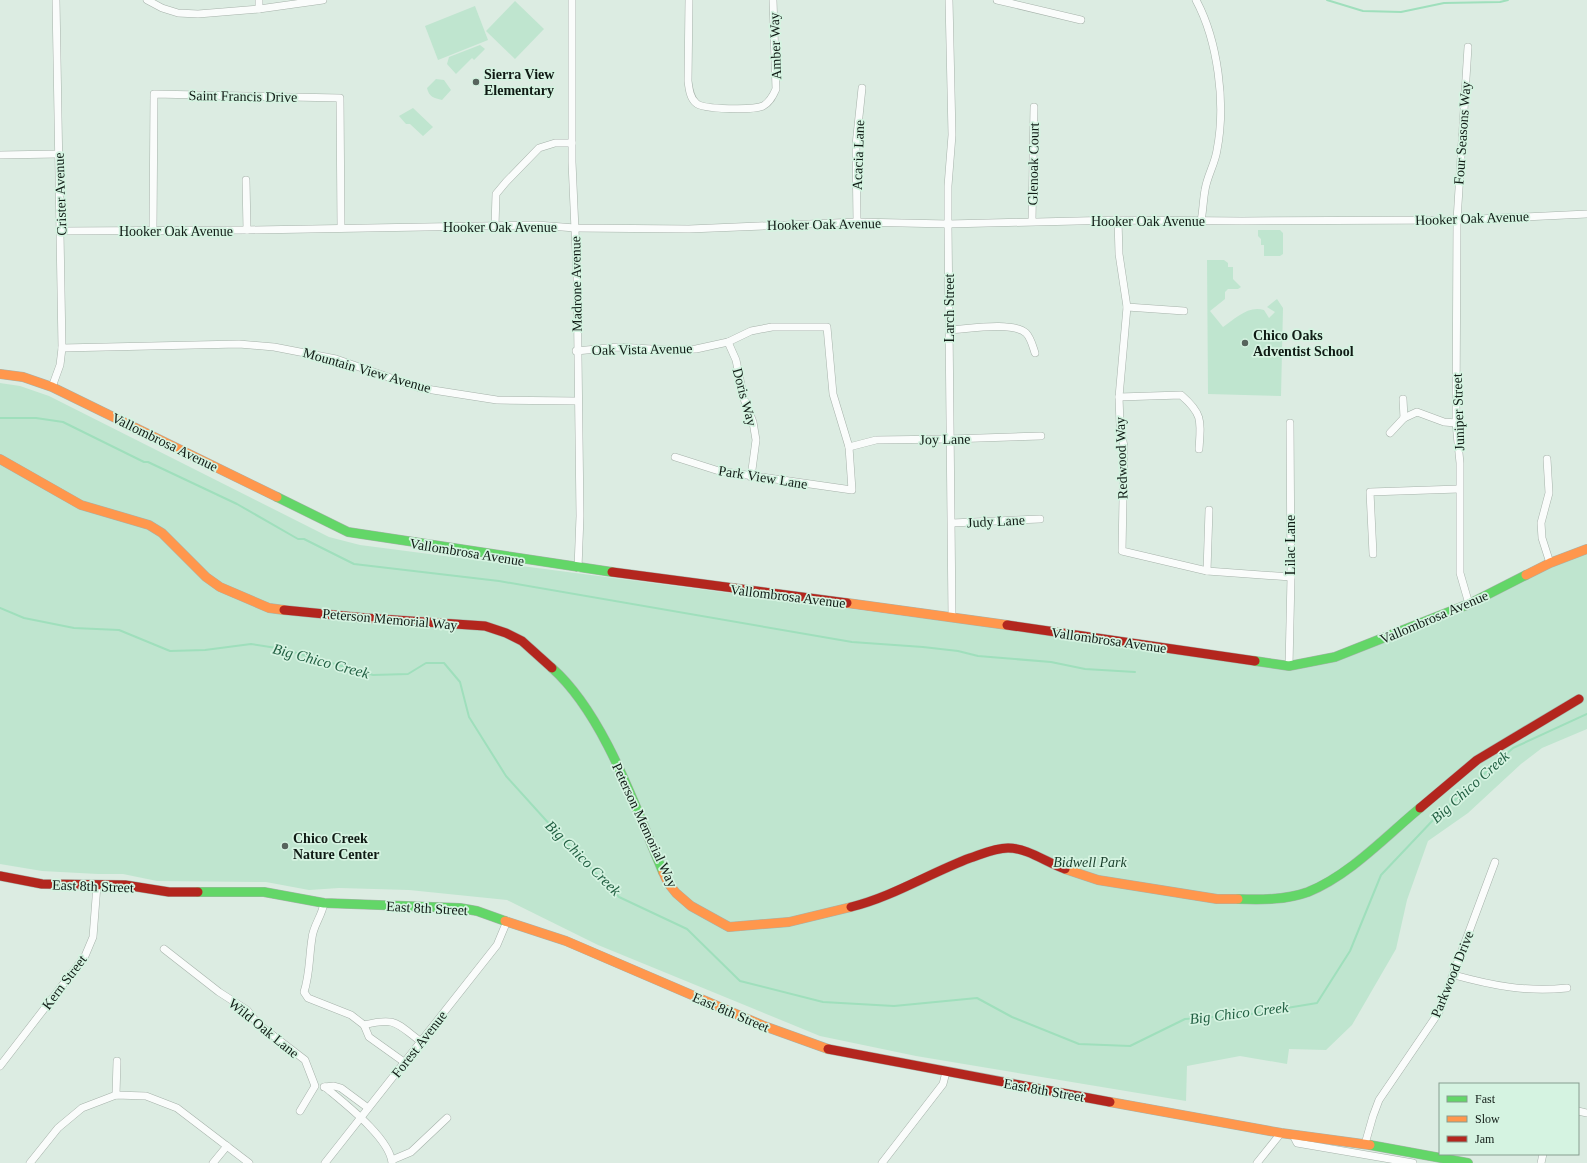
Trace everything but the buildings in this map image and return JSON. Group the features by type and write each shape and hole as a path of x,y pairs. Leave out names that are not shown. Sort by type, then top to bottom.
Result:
{"street":[{"name":"Crister Avenue","path":"52,387 60,366 62,348 56,0"},
{"path":"147,0 162,8 178,13 198,14 259,9 324,0"},
{"path":"259,0 259,9"},
{"name":"Madrone Avenue","path":"572,0 572,143 580,516 578,568"},
{"name":"Amber Way","path":"689,0 688,81 690,94 696,104 706,108 761,107 772,98 776,89 773,0"},
{"name":"Larch Street","path":"949,0 952,135 948,186 952,617"},
{"path":"996,0 1081,20"},
{"path":"1196,0 1207,23 1215,56 1221,113 1217,149 1205,190 1201,221"},
{"name":"Four Seasons Way","path":"1457,220 1468,47"},
{"name":"Acacia Lane","path":"856,222 856,145 862,88"},
{"name":"Saint Francis Drive","path":"153,230 154,94 340,98 341,228"},
{"name":"Glenoak Court","path":"1032,221 1034,107"},
{"path":"495,226 496,194 506,182 539,148 555,144 572,143"},
{"path":"0,155 58,154"},
{"path":"246,180 247,230"},
{"name":"Hooker Oak Avenue","path":"61,231 247,230 536,225 575,228 689,230 856,222 948,224 1118,220 1457,220 1587,214"},
{"name":"Redwood Way","path":"1118,220 1119,254 1127,307 1119,397 1120,424 1124,447 1122,551 1207,571 1290,577"},
{"name":"Juniper Street","path":"1457,220 1456,423 1460,463 1460,573 1469,604"},
{"path":"1127,307 1184,311"},
{"path":"949,330 1002,326 1018,328 1027,334 1035,353"},
{"name":"Oak Vista Avenue","path":"576,351 618,347 668,350 696,349 728,342 751,331 772,327 827,327 833,394 849,447 852,490"},
{"name":"Doris Way","path":"728,342 736,360 744,399 753,422 756,440 751,477"},
{"name":"Mountain View Avenue","path":"62,348 239,344 274,347 306,351 336,359 420,388 497,400 577,400"},
{"name":"Vallombrosa Avenue","path":"0,374 23,377 52,387 348,532 578,568 952,617 1288,666 1335,658 1469,604 1550,564 1587,548"},
{"path":"1119,397 1181,395 1194,406 1201,422 1200,449"},
{"path":"1403,399 1404,418"},
{"path":"1390,433 1404,418 1417,412 1444,422 1456,423"},
{"name":"Lilac Lane","path":"1288,666 1290,577 1290,423"},
{"name":"Joy Lane","path":"849,447 876,440 1041,436"},
{"name":"Park View Lane","path":"675,457 719,471 751,477 852,490"},
{"name":"Peterson Memorial Way","path":"0,459 81,505 149,525 162,533 206,577 220,587 269,608 365,618 485,626 506,633 522,641 560,675 581,700 616,762 668,883 676,894 691,906 729,927 789,922 869,903 944,868 987,852 1008,848 1025,851 1054,865 1098,880 1217,899 1268,900 1307,892 1338,876 1478,760 1583,697"},
{"path":"1548,459 1548,493 1542,523 1542,538 1550,564"},
{"path":"1372,554 1370,492 1459,489"},
{"path":"1207,571 1209,510"},
{"name":"Judy Lane","path":"952,523 1040,520"},
{"name":"Parkwood Drive","path":"1365,1144 1379,1100 1433,1022 1454,975 1495,862"},
{"name":"East 8th Street","path":"0,876 42,884 131,885 169,892 264,892 324,903 460,908 476,911 566,941 805,1042 836,1052 1280,1133 1365,1144 1468,1163"},
{"name":"Kern Street","path":"0,1066 85,956 93,937 96,885"},
{"path":"324,903 321,916 312,937 308,980 304,992 308,998 347,1012 364,1025 369,1037 404,1062"},
{"name":"Forest Avenue","path":"325,1163 497,945 507,921"},
{"name":"Wild Oak Lane","path":"164,949 219,992 247,1010 258,1024 305,1060 316,1086"},
{"path":"1454,975 1512,989 1542,990 1567,988"},
{"path":"364,1025 390,1021 398,1024 420,1041"},
{"path":"116,1095 117,1061"},
{"path":"882,1163 943,1084 946,1072"},
{"path":"300,1111 316,1086 334,1086 341,1088 368,1108"},
{"path":"325,1087 361,1117 381,1140 392,1161 411,1152 447,1118"},
{"path":"30,1163 58,1128 82,1108 116,1095 146,1096 177,1108 249,1163"},
{"path":"1257,1163 1280,1133"},
{"path":"1293,1135 1297,1142 1413,1163"},
{"path":"213,1163 227,1146"}],"green space":[{"path":"515,1 544,29 515,59 486,31"},
{"path":"475,6 488,40 438,60 425,26"},
{"path":"480,45 485,49 474,60 472,58 456,74 447,64 449,57"},
{"path":"436,79 444,80 451,90 442,100 432,97 427,88"},
{"path":"413,108 433,127 423,136 410,124 406,124 399,116"},
{"path":"1258,230 1280,230 1283,233 1283,254 1280,256 1264,256 1264,245 1261,245"},
{"path":"1207,260 1224,260 1228,263 1228,267 1233,267 1233,279 1241,287 1238,289 1228,289 1225,292 1225,299 1210,311 1223,327 1247,311 1253,309 1264,310 1269,318 1275,312 1267,307 1277,299 1283,308 1281,396 1208,394"},
{"name":"Bidwell Park","path":"0,383 20,386 49,396 329,537 360,545 1289,666 1335,657 1587,549 1587,729 1542,748 1521,764 1468,813 1428,841 1407,900 1396,949 1352,1025 1326,1050 1289,1049 1287,1064 1240,1056 1187,1066 1186,1101 916,1056 820,1036 598,945 507,900 409,890 339,888 309,890 266,882 157,881 123,874 42,871 0,864"}],"waterway":[{"path":"1327,0 1363,11 1401,12 1444,3 1500,2 1508,0"},
{"path":"0,418 36,418 63,422 144,462 148,462 237,504 298,539 304,539 354,564 499,581 852,642 923,647 958,651 978,656 1051,662 1085,669 1135,672"},
{"name":"Big Chico Creek","path":"0,608 24,618 74,628 119,630 170,651 205,650 251,644 283,649 373,675 408,674 426,663 444,663 460,682 469,717 506,776 562,838 619,897 687,929 740,981 823,1002 894,1006 977,998 1012,1017 1079,1044 1130,1046 1185,1019 1244,1015 1317,1003 1350,951 1381,875 1435,818 1513,748 1587,714"}],"traffic: fast":[{"path":"277,497 348,532 612,572"},
{"path":"1255,661 1289,666 1335,657 1469,604 1526,575"},
{"path":"552,668 571,687 603,736 630,792 663,872"},
{"path":"1238,899 1291,897 1300,895 1323,885 1338,876 1367,854 1420,808"},
{"path":"198,892 264,892 324,903 460,908 477,911 505,921"},
{"path":"1370,1145 1468,1163"}],"traffic: slow":[{"path":"0,374 23,377 52,387 277,497"},
{"path":"0,459 81,505 149,525 162,533 206,577 220,587 269,608 284,610"},
{"path":"1526,575 1550,563 1587,549"},
{"path":"847,603 1007,625"},
{"path":"1065,869 1098,880 1217,899 1238,899"},
{"path":"663,872 668,883 676,893 691,906 729,927 789,922 851,907"},
{"path":"505,921 566,941 764,1026 828,1049"},
{"path":"1110,1102 1281,1133 1370,1145"}],"traffic: jam":[{"path":"612,572 847,603"},
{"path":"284,610 365,618 485,626 506,633 522,641 552,668"},
{"path":"1007,625 1255,661"},
{"path":"1420,808 1477,760 1579,699"},
{"path":"851,907 866,903 896,891 970,858 998,849 1008,848 1023,850 1065,869"},
{"path":"0,876 42,884 125,885 169,892 198,892"},
{"path":"828,1049 1110,1102"}],"place":[{"name":"Sierra View Elementary","path":"476,82"},
{"name":"Chico Oaks Adventist School","path":"1245,343"},
{"name":"Chico Creek Nature Center","path":"285,846"}]}
